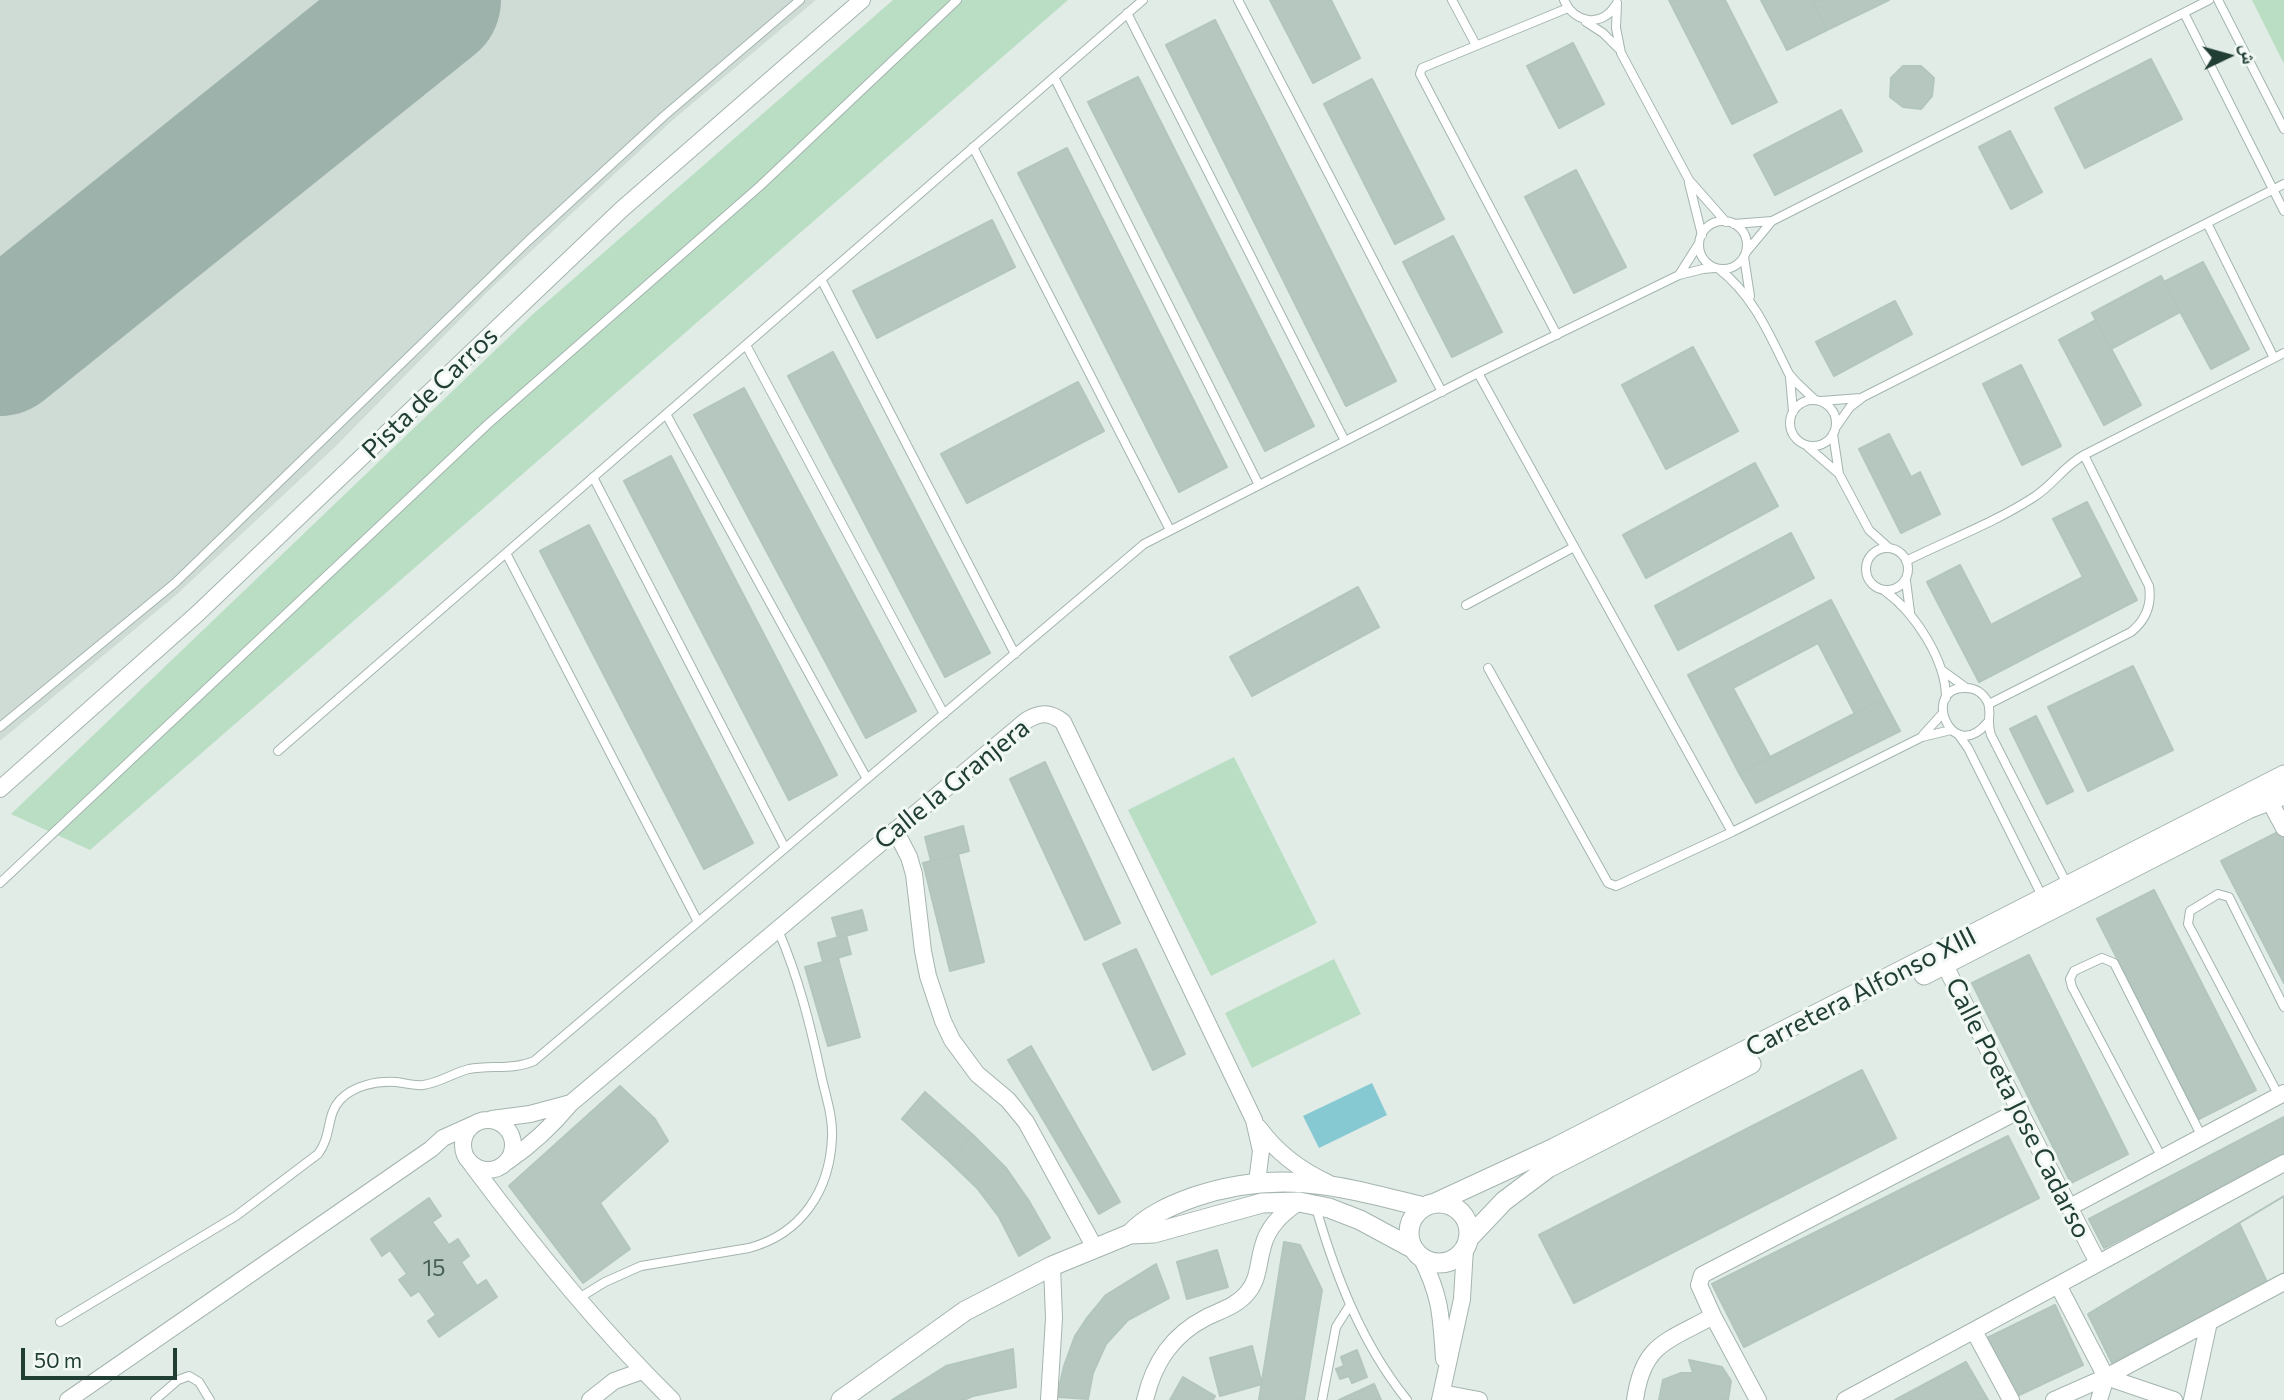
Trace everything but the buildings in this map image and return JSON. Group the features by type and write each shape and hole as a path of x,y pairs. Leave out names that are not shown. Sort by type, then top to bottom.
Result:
{"street":[{"name":"Pista de Carros","path":"0,789 196,615 622,209 862,0"},
{"name":"Calle la Granjera","path":"505,1163 553,1125 571,1103 1027,720 1039,713 1053,715 1063,722 1254,1120 1287,1158 1312,1176 1330,1184"},
{"name":"Carretera Alfonso XIII","path":"1467,1243 1504,1201 1548,1168 1941,958 2042,898 2278,787"},
{"name":"Carretera Alfonso XIII","path":"1430,1205 1554,1149 1941,958 2278,787"},
{"path":"2278,787 2284,828"},
{"path":"895,830 909,857 914,874 928,975 952,1040 977,1074 1008,1100 1026,1122 1095,1248"},
{"name":"Calle Poeta Jose Cadarso","path":"1941,958 2098,1263"},
{"path":"2070,1207 2281,1094"},
{"name":"Calle la Granjera","path":"480,1122 530,1114 571,1103"},
{"path":"1758,1400 1713,1316 1699,1285 1700,1278 2020,1110"},
{"name":"Calle la Granjera","path":"1254,1120 1261,1151 1257,1182"},
{"path":"68,1400 450,1134 480,1122 503,1124 513,1137 514,1145 497,1187 497,1198"},
{"path":"480,1122 466,1133 463,1142 468,1159 579,1298 642,1371 672,1400"},
{"path":"431,1149 468,1159 487,1170 505,1163"},
{"path":"1845,1400 1866,1395 1973,1331 2284,1163"},
{"path":"841,1400 965,1311 1052,1266 1129,1234 1148,1218 1178,1203 1257,1182 1330,1184 1430,1205 1447,1204 1457,1210 1465,1219 1467,1243 1462,1300 1442,1390"},
{"path":"1129,1234 1154,1233 1262,1203 1307,1203 1360,1220 1430,1262 1450,1261 1459,1256 1467,1243"},
{"path":"1145,1400 1156,1369 1176,1337 1190,1325 1239,1301 1249,1291 1268,1232 1276,1220 1307,1203"},
{"path":"1430,1205 1415,1214 1409,1225 1409,1237 1435,1284 1439,1303 1442,1390"},
{"path":"1049,1400 1054,1318 1052,1266"},
{"path":"2054,1400 2106,1377 2284,1282"},
{"path":"2058,1285 2106,1377 2174,1400"},
{"path":"1635,1400 1643,1364 1653,1350 1713,1316"},
{"path":"2192,1400 2209,1322"},
{"path":"1973,1331 2011,1400"},
{"path":"590,1400 614,1381 642,1371"},
{"path":"2099,1400 2106,1377"},
{"path":"1442,1390 1479,1400"}],"lane":[{"path":"0,727 175,583 528,241 664,116 800,0"},
{"path":"0,883 488,424 760,186 957,0"},
{"path":"278,751 1143,0"},
{"path":"1238,0 1442,392"},
{"path":"1452,0 1476,45"},
{"path":"60,1322 236,1216 318,1154 327,1140 333,1110 348,1093 385,1082 426,1085 467,1070 517,1066 534,1061 1128,556 1170,530 1478,373 1679,275 1737,265 1772,221 2209,0"},
{"path":"2218,0 2284,129"},
{"path":"1580,19 1589,21 1606,16 1618,1"},
{"path":"1618,1 1616,28 1621,52"},
{"path":"1557,335 1420,74 1422,68 1566,4 1580,19 1603,33 1621,52 1689,180 1730,223 1744,233 1745,272 1752,302"},
{"path":"1128,13 1345,441"},
{"path":"2184,13 2284,211"},
{"path":"1054,77 1259,485"},
{"path":"973,147 1170,530"},
{"path":"1689,180 1702,256 1737,284 1752,302 1797,383 1833,411 1839,474"},
{"path":"1805,445 1822,445 1850,407 1863,397 2284,184"},
{"path":"1679,275 1712,224 1772,221"},
{"path":"2207,223 2274,358"},
{"path":"821,279 1015,654"},
{"path":"746,345 944,714"},
{"path":"1906,561 2025,503 2046,489 2062,471 2084,455 2284,353"},
{"path":"1478,373 1732,832"},
{"path":"1790,374 1793,412 1790,419 1793,435 1839,474 1869,530 1906,561 1906,579 1899,587 1885,591"},
{"path":"1793,412 1807,401 1842,401 1863,397"},
{"path":"666,414 867,779"},
{"path":"1989,704 2131,632 2145,618 2150,604 2149,586 2084,455"},
{"path":"593,477 786,848"},
{"path":"1869,530 1871,555"},
{"path":"1466,605 1574,547"},
{"path":"1889,548 1871,555 1867,562 1867,577 1877,589 1885,591 1910,612 1943,671 1946,698 1942,714 1922,737"},
{"path":"506,553 698,922"},
{"path":"1906,579 1910,612"},
{"path":"1488,668 1608,883 1616,886 1732,832 1922,737 1954,732 1975,734 1987,723 1989,704 1984,695 1965,687 1943,671"},
{"path":"1946,698 1965,687"},
{"path":"1942,714 1945,723 1968,748 2042,898"},
{"path":"1987,723 1995,745 2068,885"},
{"path":"2281,1094 2188,923 2190,911 2218,894 2229,897 2284,1007"},
{"path":"579,1298 604,1282 640,1266 766,1244 787,1232 811,1205 825,1172 830,1150 831,1119 805,1007 791,959 778,930"},
{"path":"2162,1158 2072,988 2070,979 2074,971 2102,958 2113,963 2202,1137"},
{"path":"1307,1203 1350,1305 1373,1350 1407,1400"},
{"path":"1322,1400 1336,1327 1350,1305"},
{"path":"155,1400 178,1380 189,1376 199,1382 210,1400"}],"shaded area":[{"path":"0,0 816,0 675,118 487,292 336,446 175,596 0,741"}],"green space":[{"path":"893,0 1068,0 90,850 11,814 532,315"},
{"path":"2252,0 2284,0 2284,64"},
{"path":"1234,757 1317,923 1211,976 1128,810"},
{"path":"1334,959 1361,1014 1252,1068 1225,1013"}],"water":[{"path":"1372,1083 1387,1115 1319,1148 1303,1116"}],"taxiway":[{"path":"317,91 345,49 354,25 355,0"}],"runway":[{"path":"0,346 431,0"}]}
